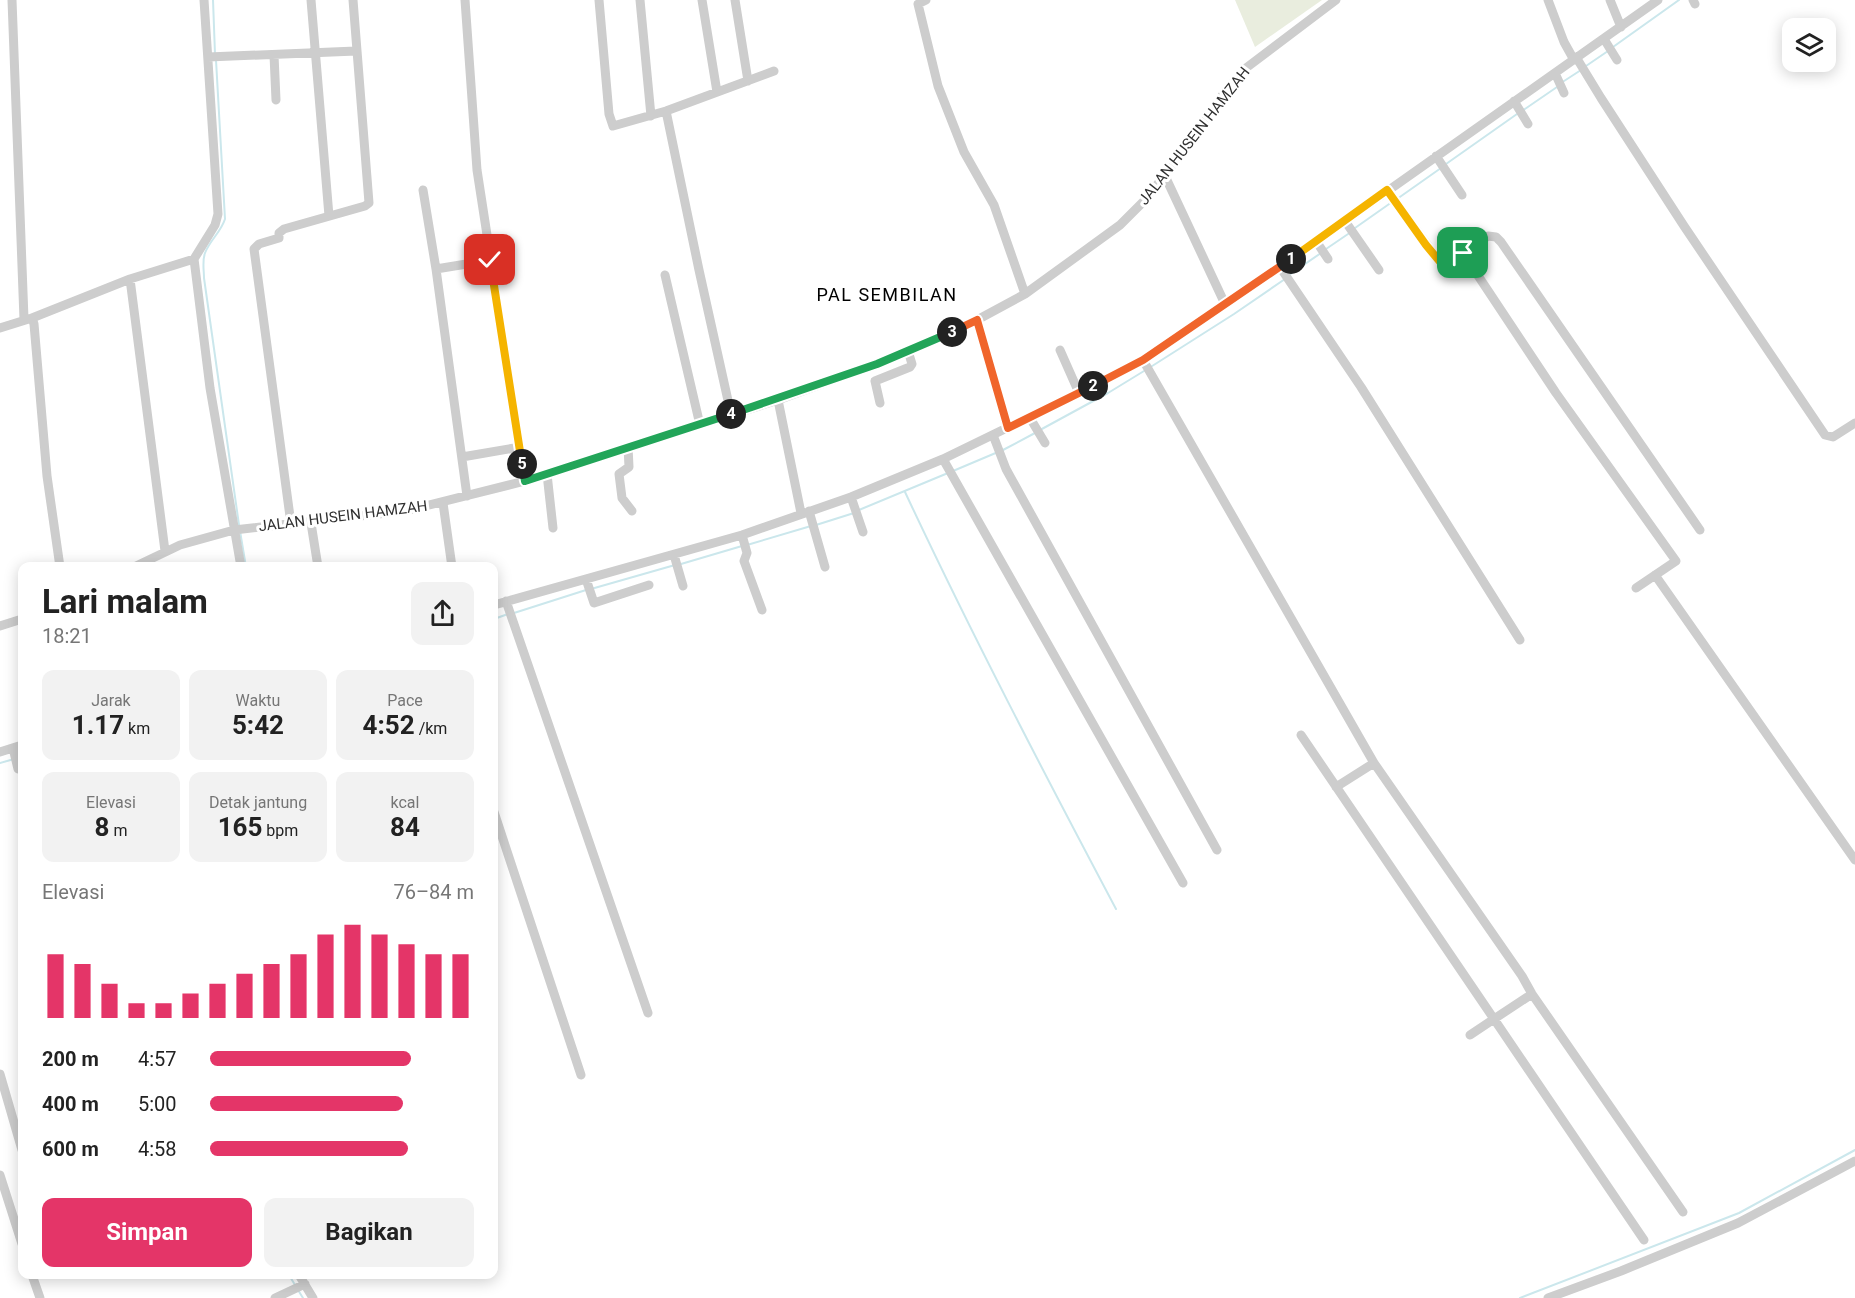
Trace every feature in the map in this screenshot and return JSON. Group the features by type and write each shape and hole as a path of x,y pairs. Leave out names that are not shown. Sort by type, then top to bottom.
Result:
{"street":[{"path":"12,0 28,319 59,562"},
{"path":"204,0 213,57 218,214 215,225 194,259 210,388 238,529 241,562"},
{"path":"311,0 329,216"},
{"path":"291,524 254,249 259,244 279,238 279,233 284,229 369,203 353,0"},
{"path":"465,0 477,170 525,481"},
{"path":"599,0 612,126 666,111 774,70"},
{"path":"640,0 651,116"},
{"path":"702,0 717,92"},
{"path":"735,0 748,81"},
{"name":"JALAN HUSEIN HAMZAH","path":"144,562 165,551 238,529 405,511 525,481 700,425 877,364 977,320 1025,294 1120,225 1165,176 1203,121 1246,68 1336,0"},
{"path":"1548,0 1564,42 1677,216 1825,435 1833,437 1855,423"},
{"path":"1610,0 1621,27"},
{"path":"498,605 507,605 743,538 852,499 944,461 1008,428 1031,419 1143,360 1280,267 1318,244 1515,102 1606,41 1658,0"},
{"path":"920,1 938,86 964,152 994,205 1025,294"},
{"path":"1606,41 1616,58"},
{"path":"213,57 356,51"},
{"path":"274,55 276,100"},
{"path":"1555,74 1562,91"},
{"path":"1515,102 1527,122"},
{"path":"666,111 731,414"},
{"path":"1437,158 1462,195"},
{"path":"1165,176 1225,304"},
{"path":"423,190 468,496"},
{"path":"1389,193 1443,265 1488,236 1496,237 1501,242 1700,530"},
{"path":"1345,223 1379,270"},
{"path":"1318,244 1328,259"},
{"path":"1463,253 1556,393 1676,561 1636,588"},
{"path":"0,328 130,279 194,259"},
{"path":"436,269 490,260"},
{"path":"1280,267 1361,387 1520,640"},
{"path":"665,275 700,425"},
{"path":"130,279 165,551"},
{"path":"977,320 1008,428"},
{"path":"1060,350 1079,393"},
{"path":"880,403 875,381 910,367 912,364 908,351"},
{"path":"1143,360 1374,763 1683,1212"},
{"path":"778,399 807,514 815,531 825,567"},
{"path":"1031,419 1045,443"},
{"path":"993,437 1000,457 1217,850"},
{"path":"462,457 520,447"},
{"path":"628,447 629,467 619,474 622,498 632,512"},
{"path":"944,461 1183,883"},
{"path":"547,474 553,528"},
{"path":"852,499 863,532"},
{"path":"443,503 451,562"},
{"path":"311,522 317,562"},
{"path":"743,538 747,553 744,561 762,610"},
{"path":"675,557 682,586"},
{"path":"1655,575 1855,861"},
{"path":"587,581 594,603 649,585"},
{"path":"507,605 648,1012"},
{"path":"0,626 18,620"},
{"path":"1301,735 1644,1240"},
{"path":"0,752 17,748 18,767"},
{"path":"1336,787 1374,763"},
{"path":"498,824 581,1076"},
{"path":"1470,1035 1532,994"},
{"path":"0,1074 18,1136"},
{"path":"1548,1298 1632,1267 1738,1223 1855,1161"},
{"path":"0,1174 2,1188 18,1233"},
{"path":"34,1279 40,1298"},
{"path":"275,1298 299,1284 313,1298"}],"shaded area":[{"path":"1235,0 1322,0 1255,47"}],"waterway":[{"path":"213,0 215,54"},
{"path":"1613,47 1679,0"},
{"path":"1586,66 1608,51"},
{"path":"216,60 225,219 205,253 204,278 239,525"},
{"path":"1561,83 1581,70"},
{"path":"1522,111 1557,87"},
{"path":"1446,164 1517,114"},
{"path":"1397,199 1441,168"},
{"path":"1355,228 1392,202"},
{"path":"1326,249 1351,232"},
{"path":"1289,275 1321,253"},
{"path":"1149,368 1285,279"},
{"path":"1040,430 1144,371"},
{"path":"1003,450 1035,433"},
{"path":"953,471 998,452"},
{"path":"859,510 948,473"},
{"path":"905,492 1008,702 1116,909"},
{"path":"816,525 854,513"},
{"path":"747,545 811,526"},
{"path":"240,531 245,562"},
{"path":"681,564 742,546"},
{"path":"591,589 675,565"},
{"path":"514,613 586,590"},
{"path":"498,618 508,614"},
{"path":"0,763 14,759"},
{"path":"1520,1298 1739,1213 1855,1150"},
{"path":"291,1279 295,1285"},
{"path":"298,1290 303,1298"}],"district":[{"name":"PAL SEMBILAN","path":"887,294"}],"route":[{"path":"490,260 525,481 778,399 877,364 977,320 1008,428 1040,414 1143,360 1280,267 1387,190 1443,265 1463,253"}]}
